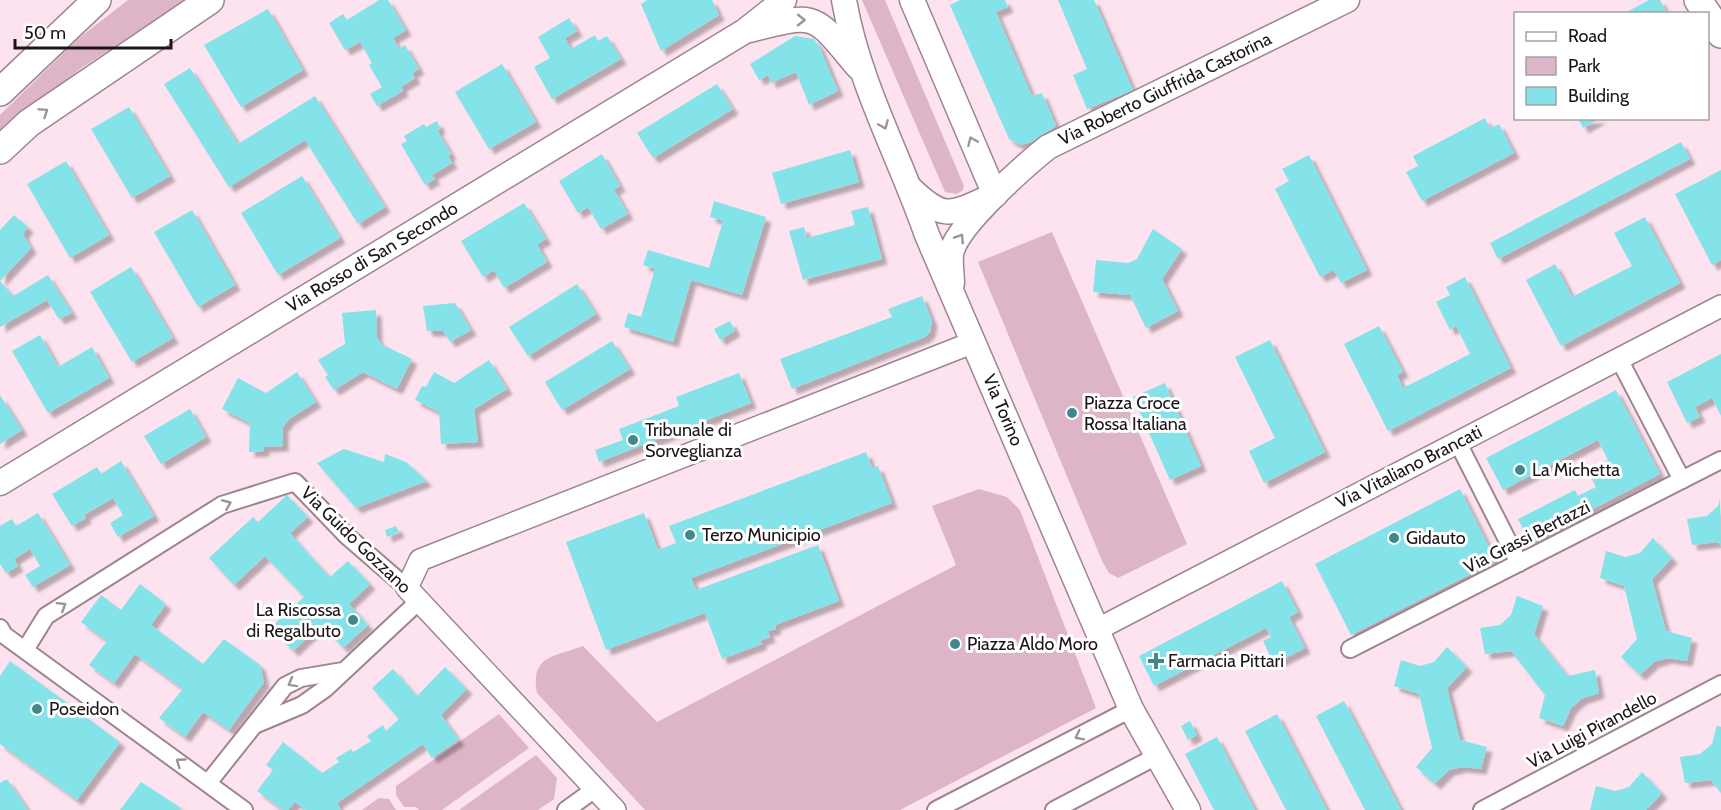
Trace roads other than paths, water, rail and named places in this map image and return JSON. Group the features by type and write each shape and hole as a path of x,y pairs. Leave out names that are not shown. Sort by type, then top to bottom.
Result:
{"main road":[{"path":"0,92 97,0"},
{"path":"61,32 108,0"},
{"path":"0,150 29,123 209,0"},
{"path":"745,31 784,0"},
{"name":"Via Torino","path":"844,0 862,71 911,189 927,235 1131,709 1188,810"},
{"path":"911,189 931,208 947,212 960,210 995,195 912,0"},
{"name":"Via Roberto Giuffrida Castorina","path":"953,291 952,250 995,195 1018,171 1048,147 1347,0"},
{"path":"1709,15 1721,34"},
{"path":"745,31 796,18 811,20 824,27 862,71"},
{"name":"Via Rosso di San Secondo","path":"0,483 745,31"}],"street":[{"name":"Via Vitaliano Brancati","path":"1098,629 1721,306"},
{"path":"257,724 302,705 344,671 413,595 420,560 444,548 591,493 974,342"},
{"path":"1619,359 1682,480"},
{"path":"1458,443 1519,562"},
{"name":"Via Grassi Bertazzi","path":"1350,649 1721,460"},
{"name":"Via Guido Gozzano","path":"25,650 46,616 213,511 233,501 296,482 347,536 413,595 615,810"},
{"path":"0,628 4,634 25,650 244,810"},
{"path":"208,783 257,724 276,695 292,681 344,671"},
{"name":"Via Luigi Pirandello","path":"1482,810 1721,684"},
{"path":"936,810 1131,709"},
{"path":"1054,810 1157,756"},
{"path":"566,810 595,789"}],"place":[{"name":"Piazza Croce Rossa Italiana","path":"1072,413"},
{"name":"Tribunale di Sorveglianza","path":"633,440"},
{"name":"La Michetta","path":"1520,470"},
{"name":"Terzo Municipio","path":"690,535"},
{"name":"Gidauto","path":"1394,538"},
{"name":"La Riscossa di Regalbuto","path":"353,620"},
{"name":"Piazza Aldo Moro","path":"955,644"},
{"name":"Farmacia Pittari","path":"1156,661"},
{"name":"Poseidon","path":"37,709"}]}
